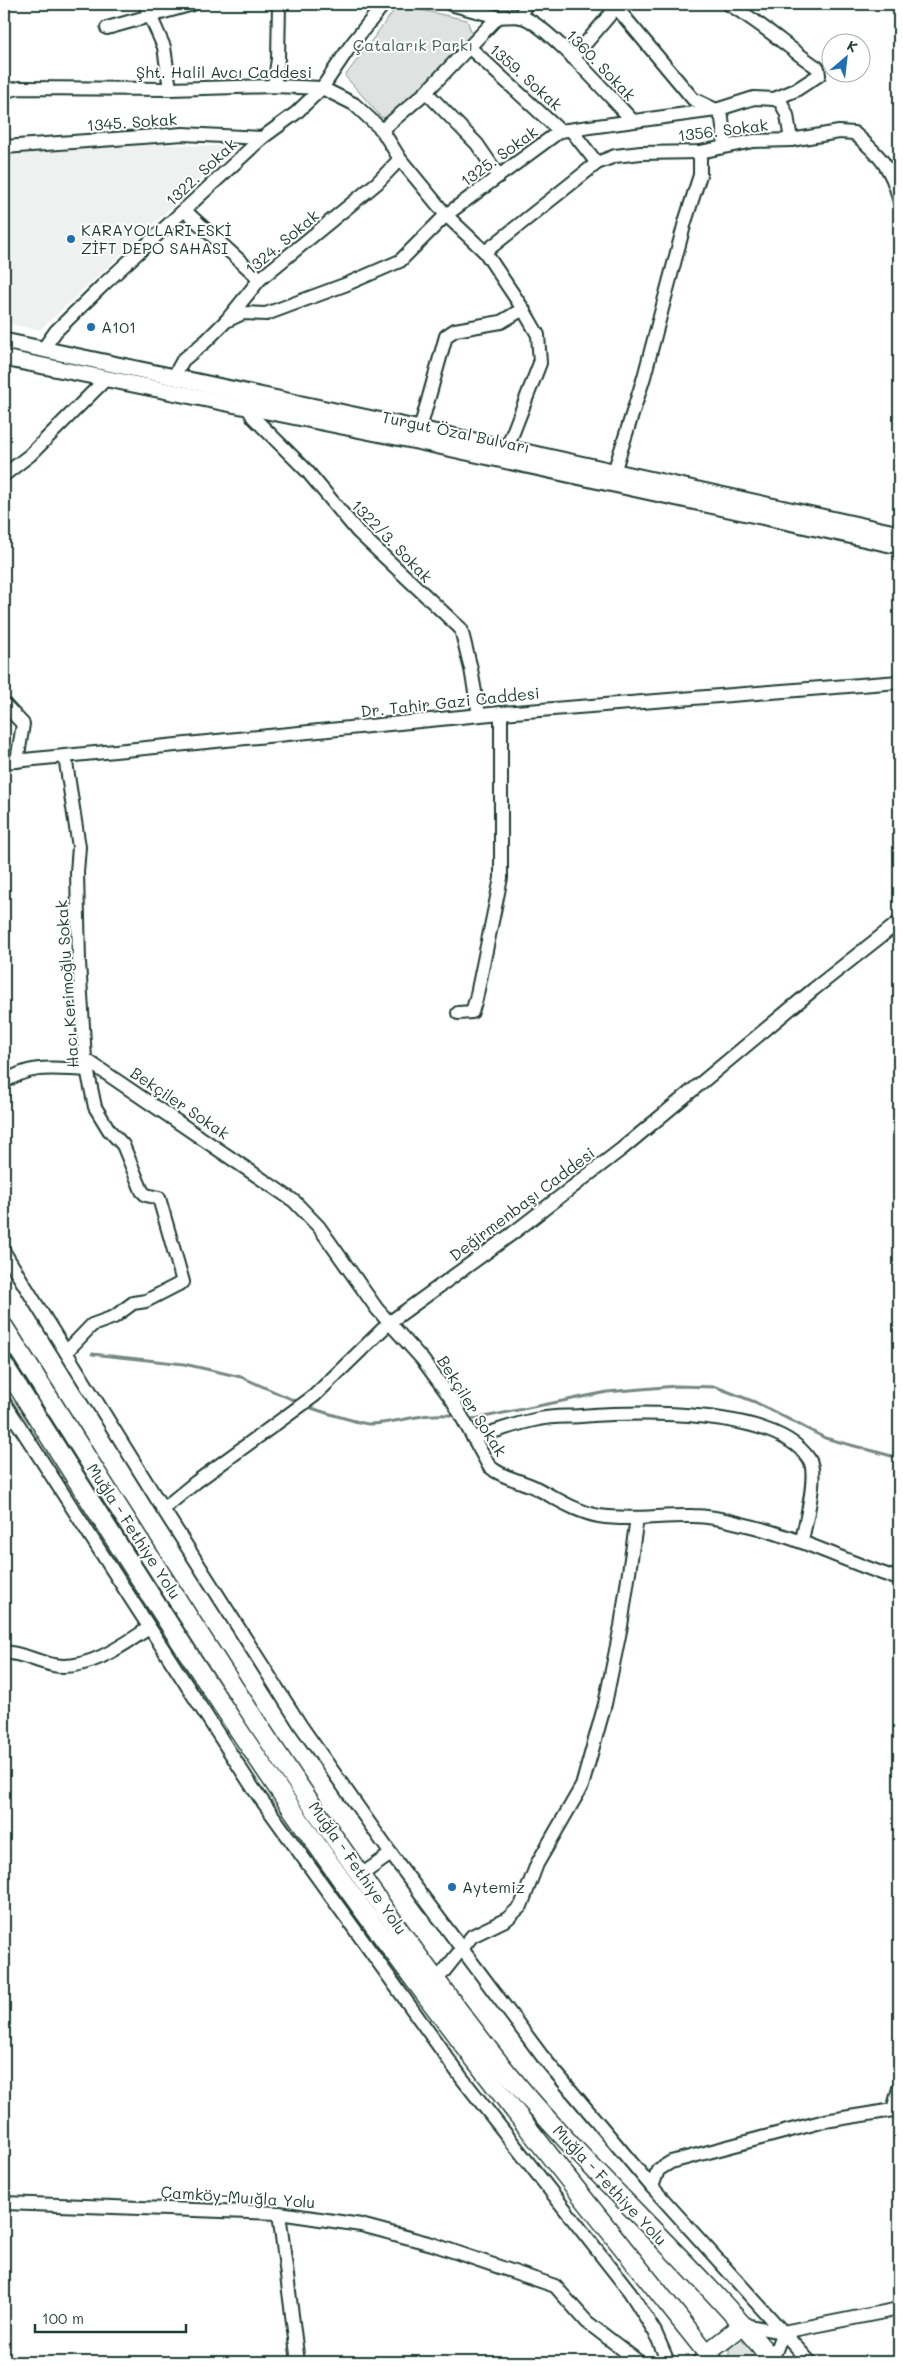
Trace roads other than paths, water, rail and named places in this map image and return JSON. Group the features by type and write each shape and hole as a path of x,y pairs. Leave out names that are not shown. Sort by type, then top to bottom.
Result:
{"highway":[{"name":"Muğla - Fethiye Yolu","path":"4,1327 281,1758 361,1875 490,2052 564,2138 743,2325 772,2361"},
{"name":"Muğla - Fethiye Yolu","path":"4,1365 221,1702 344,1883 477,2064 706,2359"},
{"path":"706,2359 743,2325"}],"main road":[{"path":"4,341 420,429 899,534"},
{"name":"Turgut Özal Bulvarı","path":"4,358 247,406 899,546"}],"street":[{"path":"145,4 164,47 170,89"},
{"path":"107,28 193,4"},
{"path":"274,86 278,59 279,4"},
{"path":"322,88 352,44 384,4"},
{"path":"450,4 498,17 521,17 525,4"},
{"path":"728,4 742,12 818,68 819,75 796,90 774,99"},
{"path":"573,58 618,5 693,99 716,110 722,118 725,146"},
{"path":"382,130 426,92 498,17"},
{"name":"1360. Sokak","path":"521,17 537,25 573,58 632,120"},
{"name":"1359. Sokak","path":"469,47 566,130 597,163"},
{"name":"Şht. Halil Avcı Caddesi","path":"4,90 20,88 170,89 274,86 322,88 354,104 382,130 400,159 446,215 484,252 538,335 540,363 507,448"},
{"name":"1322. Sokak","path":"43,349 56,331 184,210 262,138 296,113 322,88"},
{"path":"426,92 477,144 500,176"},
{"name":"1325. Sokak","path":"226,321 243,313 266,314 400,261 446,215 566,130 716,110 754,98 774,99"},
{"path":"774,99 781,102 787,116 791,140"},
{"name":"1356. Sokak","path":"484,252 597,163 615,156 641,153 700,152 753,141 791,140 839,132 854,132 886,163 896,183 899,199"},
{"name":"1345. Sokak","path":"4,147 183,134 262,138"},
{"path":"614,472 644,377 685,222 700,175 700,152"},
{"name":"1324. Sokak","path":"173,378 183,360 226,321 260,279 377,183 400,159"},
{"path":"184,210 260,279"},
{"path":"420,429 446,336 455,330 501,322 522,309"},
{"path":"4,474 30,455 106,379"},
{"name":"1322/3. Sokak","path":"247,406 253,417 307,471 358,532 423,596 460,629 471,669 479,715"},
{"name":"Dr. Tahir Gazi Caddesi","path":"4,762 501,713 899,682"},
{"path":"4,704 23,724 17,761"},
{"path":"458,1013 472,1012 501,878 501,713"},
{"name":"Hacı Kerimoğlu Sokak","path":"65,756 79,847 77,872 79,962 87,1065 95,1107 109,1130 124,1145 142,1191 146,1195 159,1198 183,1282 146,1300 133,1303 114,1317 92,1325 66,1352"},
{"name":"Değirmenbaşı Caddesi","path":"162,1509 203,1476 314,1396 390,1322 512,1233 617,1152 814,989 899,922"},
{"path":"4,1082 19,1072 40,1068 87,1065"},
{"name":"Bekçiler Sokak","path":"87,1065 294,1201 319,1227 377,1309 422,1359 453,1401 489,1466 497,1473 535,1488 563,1503 598,1516 637,1518 695,1516 781,1533 858,1566 899,1579"},
{"path":"4,1252 162,1509 301,1726 391,1854 542,2056 652,2187 810,2362"},
{"path":"4,1402 256,1792 461,2077 630,2292 655,2332 668,2362"},
{"path":"473,1438 539,1419 630,1412 708,1416 753,1424 798,1447 810,1460 814,1473 802,1541"},
{"path":"35,1451 52,1439"},
{"path":"437,1980 472,1936 507,1919 521,1906 537,1864 582,1786 605,1704 621,1626 637,1518"},
{"path":"4,1652 14,1652 53,1665 67,1666 91,1661 129,1642 149,1628"},
{"path":"209,1721 221,1702"},
{"path":"256,1792 278,1787"},
{"path":"361,1875 391,1854"},
{"path":"652,2187 658,2170 671,2162 825,2121 893,2110 899,2088"},
{"name":"Çamköy-Muığla Yolu","path":"4,2203 278,2213 361,2225 432,2244 555,2286 587,2322 639,2362"},
{"path":"278,2213 298,2362"},
{"path":"743,2325 783,2332 899,2309"},
{"path":"772,2361 783,2332"}],"waterway":[{"path":"92,1354 184,1364 241,1377 298,1402"},
{"path":"467,1418 474,1419 607,1392 676,1386 716,1387 755,1402 825,1438 899,1458"},
{"path":"306,1406 366,1424 434,1415 456,1416"}],"place":[{"name":"KARAYOLLARI ESKİ ZİFT DEPO SAHASI","path":"71,239"},
{"name":"A101","path":"91,327"},
{"name":"Aytemiz","path":"452,1887"}],"park label":[{"name":"Çatalarık Parkı","path":"413,45"}]}
